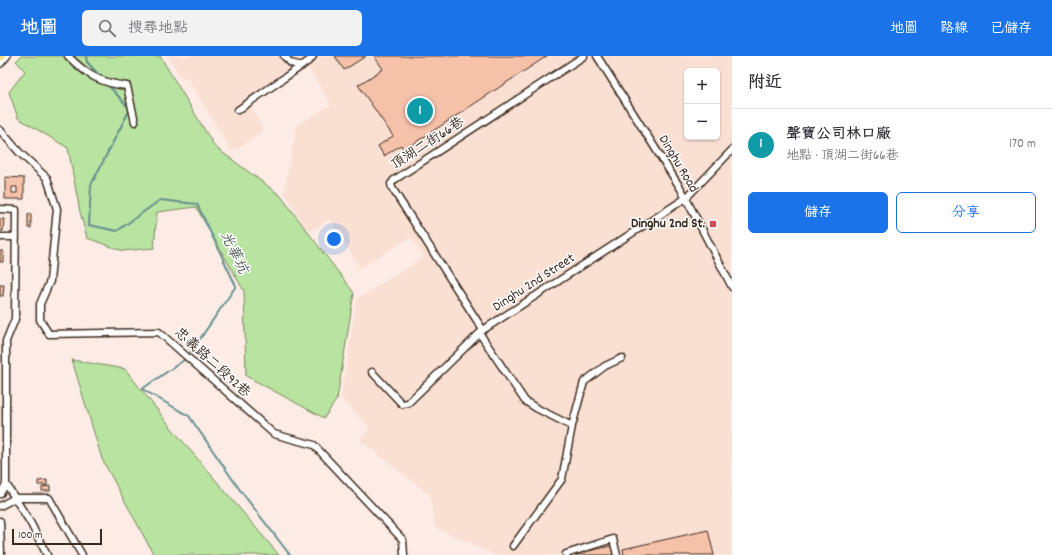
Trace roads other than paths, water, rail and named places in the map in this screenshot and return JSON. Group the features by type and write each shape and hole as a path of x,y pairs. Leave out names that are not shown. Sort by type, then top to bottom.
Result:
{"street":[{"path":"0,64 7,56"},
{"path":"68,56 82,70 100,81 127,86 135,122"},
{"path":"284,56 291,63 302,66"},
{"path":"238,110 302,66 313,56"},
{"name":"頂湖二街66巷","path":"482,332 392,188 391,184 394,180 584,56"},
{"name":"Dinghu Road","path":"597,56 686,198 732,287"},
{"name":"忠義路二段92巷","path":"0,130 19,152 47,178 57,209 50,281 40,304 40,320 49,334 159,332 274,434 314,445 403,540 404,555"},
{"name":"Dinghu 2nd Street","path":"372,372 402,404 408,403 482,332 686,198 732,150"},
{"path":"0,210 16,210 15,319 3,340 3,461 6,484 30,522 47,555"},
{"path":"0,237 16,237"},
{"path":"482,332 525,400 536,408 572,426"},
{"path":"513,546 562,478 572,426 584,382 605,366 622,358"},
{"path":"0,494 6,484"},
{"path":"0,506 15,498 49,498 82,555"},
{"path":"0,521 1,555"},
{"path":"567,555 566,554 613,539 617,555"}],"waterway":[{"name":"光華坑","path":"86,56 87,62 101,77"},
{"name":"光華坑","path":"108,85 130,109 91,185 89,225 117,231 160,200 197,204 236,286 187,358 142,389 189,416 240,490 290,555"}],"place":[{"name":"聲寶公司林口廠","path":"420,111"},
{"name":"Dinghu 2nd St.","path":"713,224"}]}
